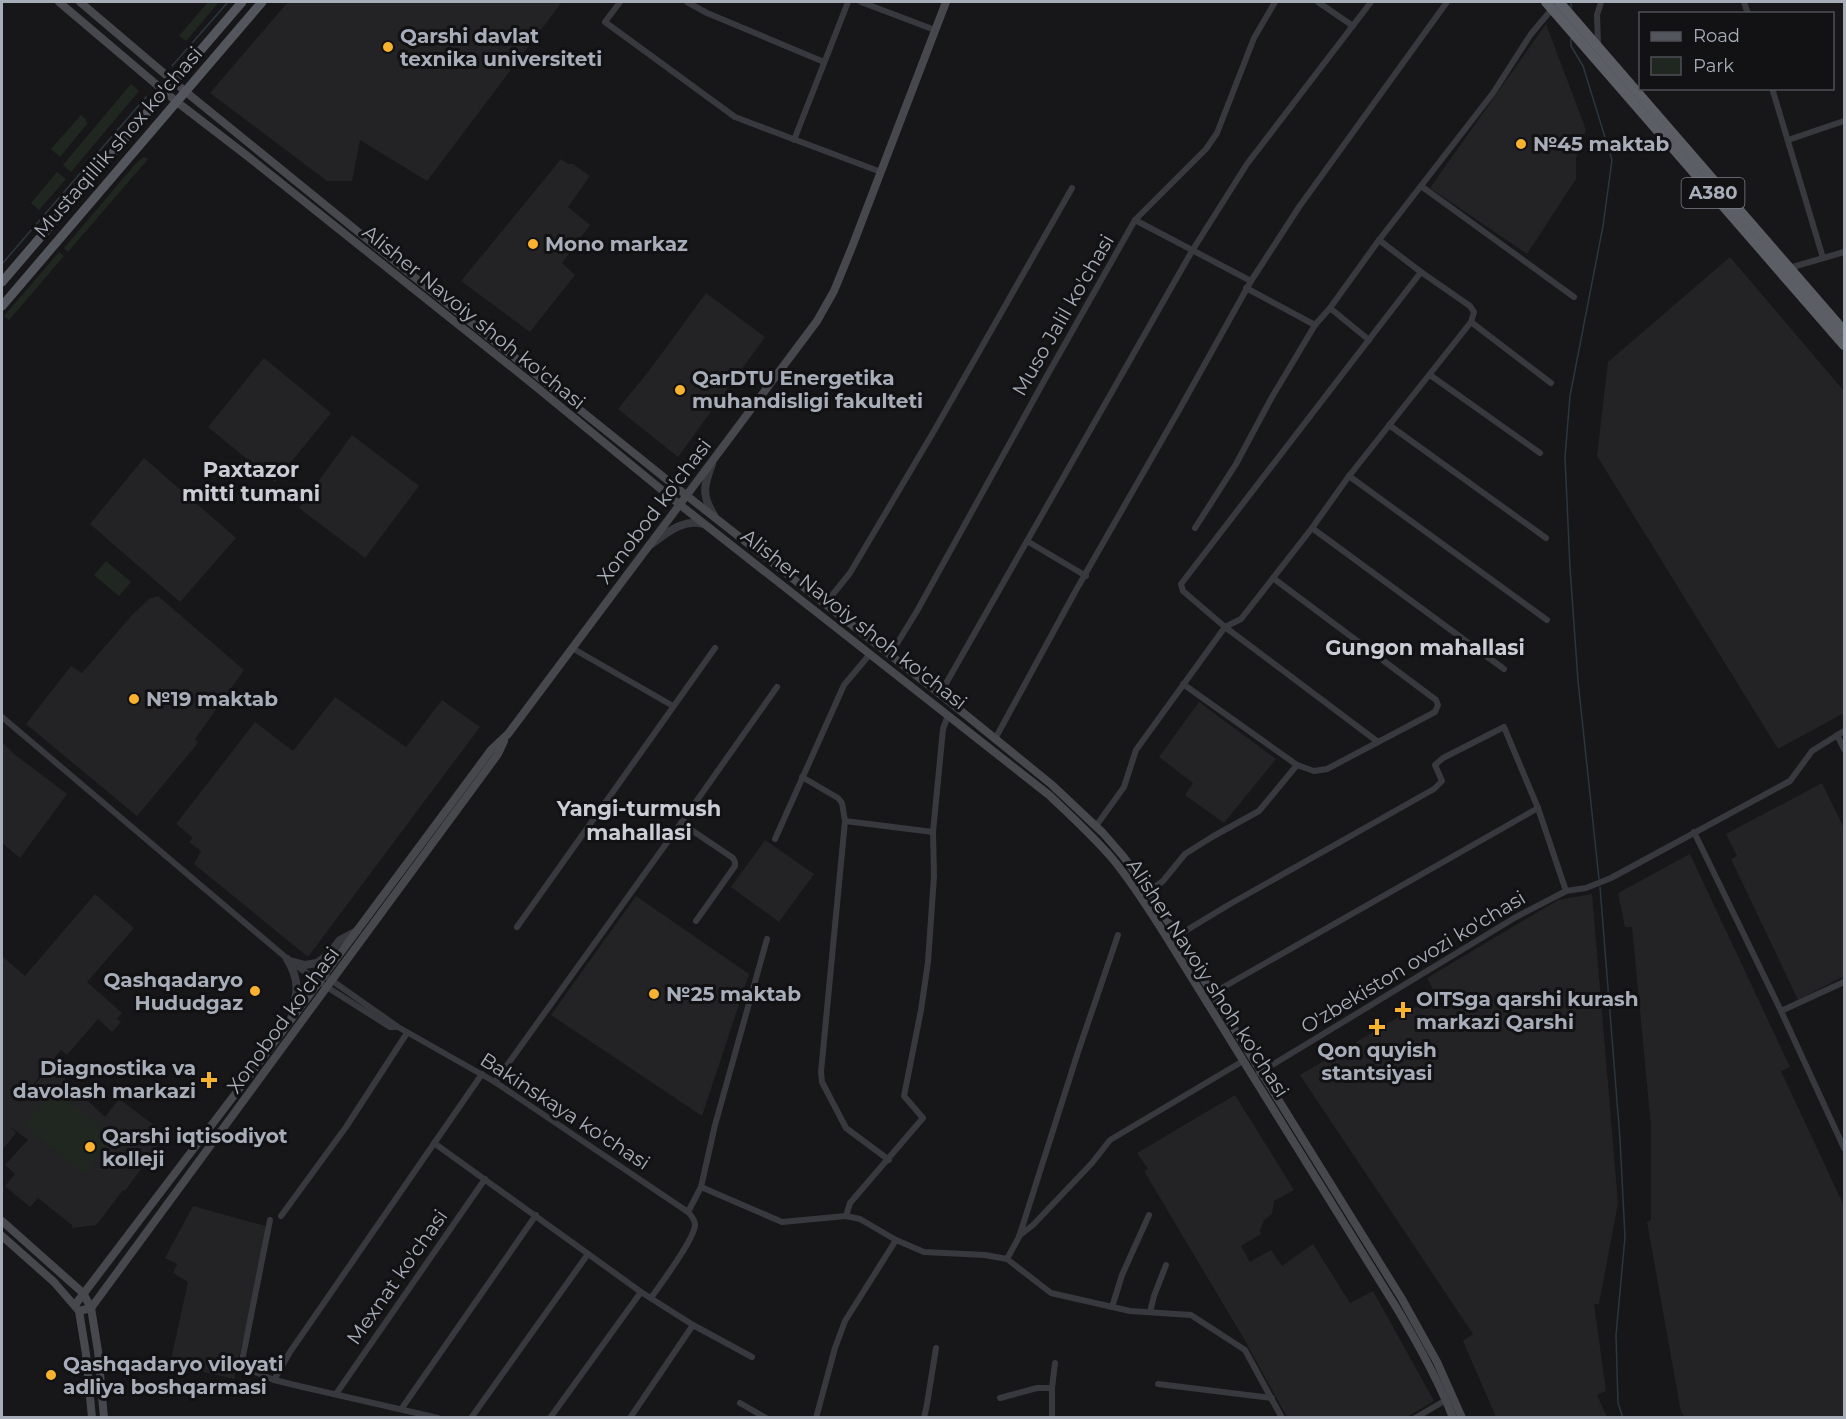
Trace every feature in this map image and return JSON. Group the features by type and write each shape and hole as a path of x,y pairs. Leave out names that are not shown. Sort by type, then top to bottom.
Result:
{"highway":[{"name":"A380","path":"1552,4 1598,47 1845,331"},
{"name":"A380","path":"1552,4 1580,42 1845,345"}],"main road":[{"name":"Alisher Navoiy shoh ko'chasi","path":"58,2 177,102 246,154 338,230 552,394 607,430 1051,784 1096,826 1123,856 1149,891 1213,993 1247,1059"},
{"name":"Alisher Navoiy shoh ko'chasi","path":"80,2 552,394 679,504 1049,795 1112,858 1247,1059 1401,1299 1437,1362 1462,1418"},
{"name":"Mustaqillik shox ko'chasi","path":"2,282 242,2"},
{"name":"Mustaqillik shox ko'chasi","path":"2,306 262,2"},
{"name":"Xonobod ko'chasi","path":"77,1308 83,1293 291,1020 326,981 358,930 491,750 505,738 817,321 834,291 946,2"},
{"name":"Xonobod ko'chasi","path":"91,1308 326,981 498,754 505,738"},
{"name":"Alisher Navoiy shoh ko'chasi","path":"1257,1075 1417,1343 1453,1418"},
{"path":"2,1221 83,1293 91,1308 98,1351 104,1418"},
{"path":"2,1236 54,1282 77,1308 86,1354 92,1418"},
{"path":"77,1308 91,1308"}],"street":[{"path":"620,2 605,22 735,117 881,172"},
{"path":"687,2 706,13 824,62"},
{"path":"794,140 848,2"},
{"path":"861,2 934,30"},
{"name":"Muso Jalil ko'chasi","path":"890,655 917,611 1038,391 1136,220 1206,149 1217,133 1254,38 1275,2"},
{"path":"1318,2 1353,26"},
{"path":"940,694 1192,251 1247,164 1371,2"},
{"path":"995,739 1246,288 1299,207 1447,2"},
{"path":"1598,47 1597,15 1601,2"},
{"path":"1195,528 1236,464 1272,397 1315,325 1493,93 1552,4"},
{"path":"1773,90 1823,258"},
{"path":"1788,140 1845,121"},
{"path":"1421,186 1574,297"},
{"path":"825,604 850,573 934,431 1071,188"},
{"path":"1136,220 1251,281"},
{"path":"338,230 344,221"},
{"path":"1096,826 1124,787 1136,750 1225,627 1241,619 1312,528 1349,476 1471,322 1474,312 1470,306 1379,240"},
{"path":"1790,268 1845,252"},
{"path":"1378,742 1225,627 1183,591 1181,584 1421,272"},
{"path":"1246,288 1315,325"},
{"path":"1330,308 1369,340"},
{"path":"1471,322 1551,383"},
{"path":"1430,375 1540,453"},
{"path":"1389,425 1545,538"},
{"path":"716,455 706,480 704,494 707,505 716,519"},
{"path":"1349,476 1547,620"},
{"path":"646,548 686,523 695,522 709,526"},
{"path":"1312,528 1504,669"},
{"path":"1027,541 1086,576"},
{"path":"1183,684 1297,765 1314,771 1327,770 1435,712 1438,705 1436,700 1273,578"},
{"path":"572,648 674,706"},
{"path":"517,927 715,648"},
{"path":"775,839 844,685 870,654"},
{"path":"920,693 927,684"},
{"path":"495,1082 777,687"},
{"path":"846,1216 850,1203 923,1118 904,1096 928,962 934,876 933,832 944,729 948,715"},
{"name":"Bakinskaya ko'chasi","path":"2,717 288,959 326,981 390,1027 398,1028 495,1082 688,1212"},
{"path":"1178,936 1230,904 1434,789 1442,781 1435,765 1443,758 1504,728 1538,808 1566,891"},
{"name":"O'zbekiston ovozi ko'chasi","path":"1257,1075 1516,917 1566,891 1586,888 1611,878 1790,781 1812,750 1845,731"},
{"path":"1838,735 1845,749"},
{"path":"1149,891 1163,882 1185,855 1259,811 1297,765"},
{"path":"802,777 838,798 842,803 845,821 821,1072 822,1082 846,1128 888,1160"},
{"path":"1213,993 1538,808"},
{"path":"845,821 933,832"},
{"path":"681,823 733,858 735,862 735,866 696,921"},
{"path":"1694,832 1782,1011 1845,1148"},
{"path":"288,959 304,965 317,963 339,940 358,930"},
{"path":"1007,1259 1019,1237 1118,935"},
{"path":"651,1298 691,1238 695,1226 693,1217 688,1212 701,1187 715,1125 767,939"},
{"path":"288,959 297,984 297,995 291,1020"},
{"path":"1782,1011 1845,982"},
{"path":"281,1216 346,1127 407,1033"},
{"path":"1019,1237 1092,1163 1110,1140 1247,1059"},
{"path":"274,1380 290,1352 482,1074"},
{"path":"434,1143 641,1292 693,1325 752,1357"},
{"name":"Mexnat ko'chasi","path":"336,1394 485,1179"},
{"path":"701,1187 782,1222 846,1216 860,1219 896,1240 924,1251 985,1255 1007,1259 1051,1293 1130,1311 1191,1315 1245,1350 1282,1418"},
{"path":"402,1408 536,1215"},
{"path":"1112,1307 1122,1275 1149,1215"},
{"path":"270,1220 241,1366 274,1380 438,1418"},
{"path":"816,1418 835,1348 845,1321 896,1240"},
{"path":"471,1418 588,1254"},
{"path":"1150,1312 1166,1265"},
{"path":"550,1418 641,1292"},
{"path":"630,1418 693,1325"},
{"path":"924,1418 936,1348"},
{"path":"1052,1418 1055,1363"},
{"path":"1158,1384 1272,1398"},
{"path":"1000,1398 1037,1388 1052,1388"},
{"path":"1415,1418 1446,1400"},
{"path":"740,1403 766,1418"}],"shaded area":[{"name":"Qarshi davlat texnika universiteti","path":"288,2 562,2 427,181 360,140 352,181 327,181 210,93"},
{"name":"№45 maktab","path":"1546,24 1586,130 1576,158 1576,179 1527,254 1430,188"},
{"name":"Mono markaz","path":"561,159 590,176 568,207 590,225 562,263 575,275 530,332 461,281"},
{"path":"1730,257 1844,391 1844,713 1778,749 1597,456 1608,362"},
{"name":"QarDTU Energetika muhandisligi fakulteti","path":"706,293 765,337 678,457 618,409"},
{"path":"264,358 331,413 275,482 208,427"},
{"path":"352,435 419,486 365,558 299,508"},
{"path":"144,458 236,538 180,602 90,524"},
{"name":"№19 maktab","path":"158,596 244,670 195,739 198,743 137,816 26,724 71,666 82,673 133,614 149,599"},
{"path":"335,697 406,747 442,700 480,727 308,957 194,864 201,851 189,842 193,838 176,824 255,722 293,751"},
{"path":"1199,702 1276,759 1224,823 1185,795 1193,783 1159,757"},
{"path":"2,742 14,754 67,794 20,858 2,843"},
{"path":"1822,783 1844,828 1844,976 1798,1000 1731,859 1737,856 1726,834"},
{"path":"765,840 814,874 779,922 731,887"},
{"path":"1690,854 1790,1067 1781,1071 1844,1206 1844,1417 1685,1418 1681,1412 1647,1222 1651,1220 1651,1126 1632,927 1625,927 1618,893"},
{"path":"95,894 134,928 87,982 122,1013 117,1019 121,1022 112,1032 98,1019 67,1055 61,1050 17,1104 51,1066 105,1117 119,1099 166,1134 125,1191 123,1190 96,1225 72,1228 72,1225 38,1198 30,1207 5,1186 15,1174 5,1165 28,1140 11,1127 16,1133 2,1150 2,956 25,976"},
{"path":"1592,894 1618,1203 1599,1304 1594,1304 1606,1391 1597,1395 1607,1417 1496,1417 1463,1341 1473,1334 1300,1075 1436,995 1427,978 1558,900"},
{"name":"№25 maktab","path":"636,896 749,974 702,1116 551,1015"},
{"path":"1235,1095 1294,1190 1274,1201 1272,1214 1264,1220 1261,1234 1241,1246 1250,1262 1271,1250 1282,1266 1313,1244 1350,1303 1373,1291 1434,1401 1407,1417 1287,1417 1244,1339 1144,1171 1148,1169 1137,1153"},
{"path":"193,1206 269,1227 234,1379 170,1364 188,1282 173,1273 177,1264 165,1258"}],"green space":[{"path":"208,2 219,2 186,41 179,36"},
{"path":"131,84 139,91 71,172 63,165"},
{"path":"81,115 86,119 87,124 60,157 51,149"},
{"path":"144,157 148,159 68,252 64,248 138,161"},
{"path":"57,172 66,179 39,210 31,203"},
{"path":"59,252 64,256 9,320 4,316"},
{"path":"106,561 131,582 119,596 94,575"},
{"path":"54,1089 113,1137 83,1174 24,1125"}],"waterway":[{"path":"172,66 228,2"},
{"path":"1571,2 1571,10"},
{"path":"1571,39 1571,46 1583,66 1612,160 1603,226 1570,396 1565,457 1578,681 1599,879"},
{"path":"2,264 146,97"},
{"path":"1600,887 1620,1139 1625,1237 1616,1335 1618,1403 1623,1418"}],"place":[{"name":"Qarshi davlat texnika universiteti","path":"388,47"},
{"name":"№45 maktab","path":"1521,144"},
{"name":"Mono markaz","path":"533,244"},
{"name":"QarDTU Energetika muhandisligi fakulteti","path":"680,390"},
{"name":"№19 maktab","path":"134,699"},
{"name":"Qashqadaryo Hududgaz","path":"255,991"},
{"name":"№25 maktab","path":"654,994"},
{"name":"OITSga qarshi kurash markazi Qarshi","path":"1403,1010"},
{"name":"Qon quyish stantsiyasi","path":"1377,1027"},
{"name":"Diagnostika va davolash markazi","path":"209,1080"},
{"name":"Qarshi iqtisodiyot kolleji","path":"90,1147"},
{"name":"Qashqadaryo viloyati adliya boshqarmasi","path":"51,1375"}],"district":[{"name":"Paxtazor mitti tumani","path":"251,481"},
{"name":"Gungon mahallasi","path":"1425,647"},
{"name":"Yangi-turmush mahallasi","path":"639,820"}]}
